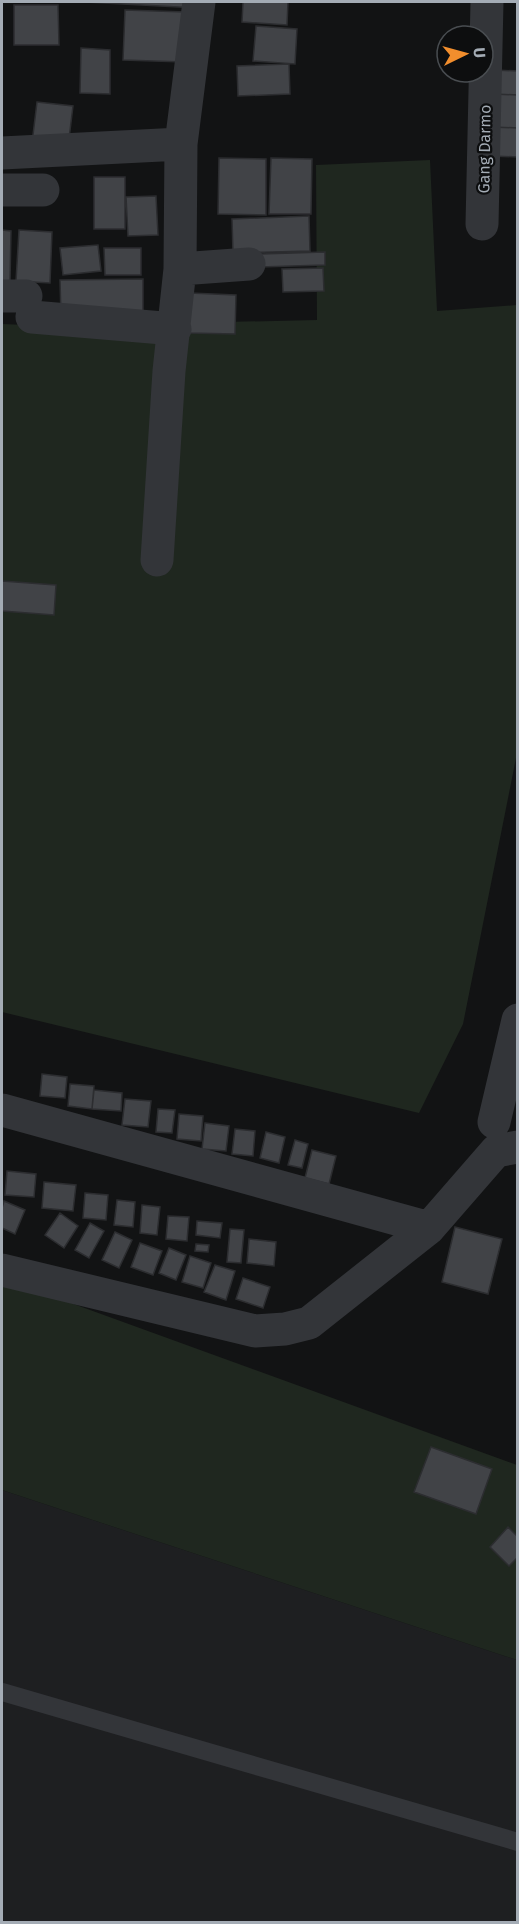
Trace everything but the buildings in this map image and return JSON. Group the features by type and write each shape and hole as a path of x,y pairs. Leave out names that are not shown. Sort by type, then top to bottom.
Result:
{"street":[{"path":"157,560 169,371 180,269 182,144 199,2"},
{"name":"Gang Darmo","path":"482,224 487,2"},
{"path":"2,153 182,144"},
{"path":"2,190 44,190"},
{"path":"180,269 249,264"},
{"path":"20,303 175,329"},
{"path":"494,1122 518,1020"},
{"path":"2,1110 429,1228"},
{"path":"2,1270 255,1331 285,1329 309,1323 429,1228 495,1151 518,1147"}],"lane":[{"path":"2,1692 518,1842"}],"shaded area":[{"path":"430,160 437,311 517,305 517,753 463,1024 419,1113 2,1012 2,324 50,326 317,320 316,165"},
{"path":"2,1278 517,1465 517,1660 2,1490"},
{"path":"2,1490 517,1660 517,1922 2,1922"}]}
